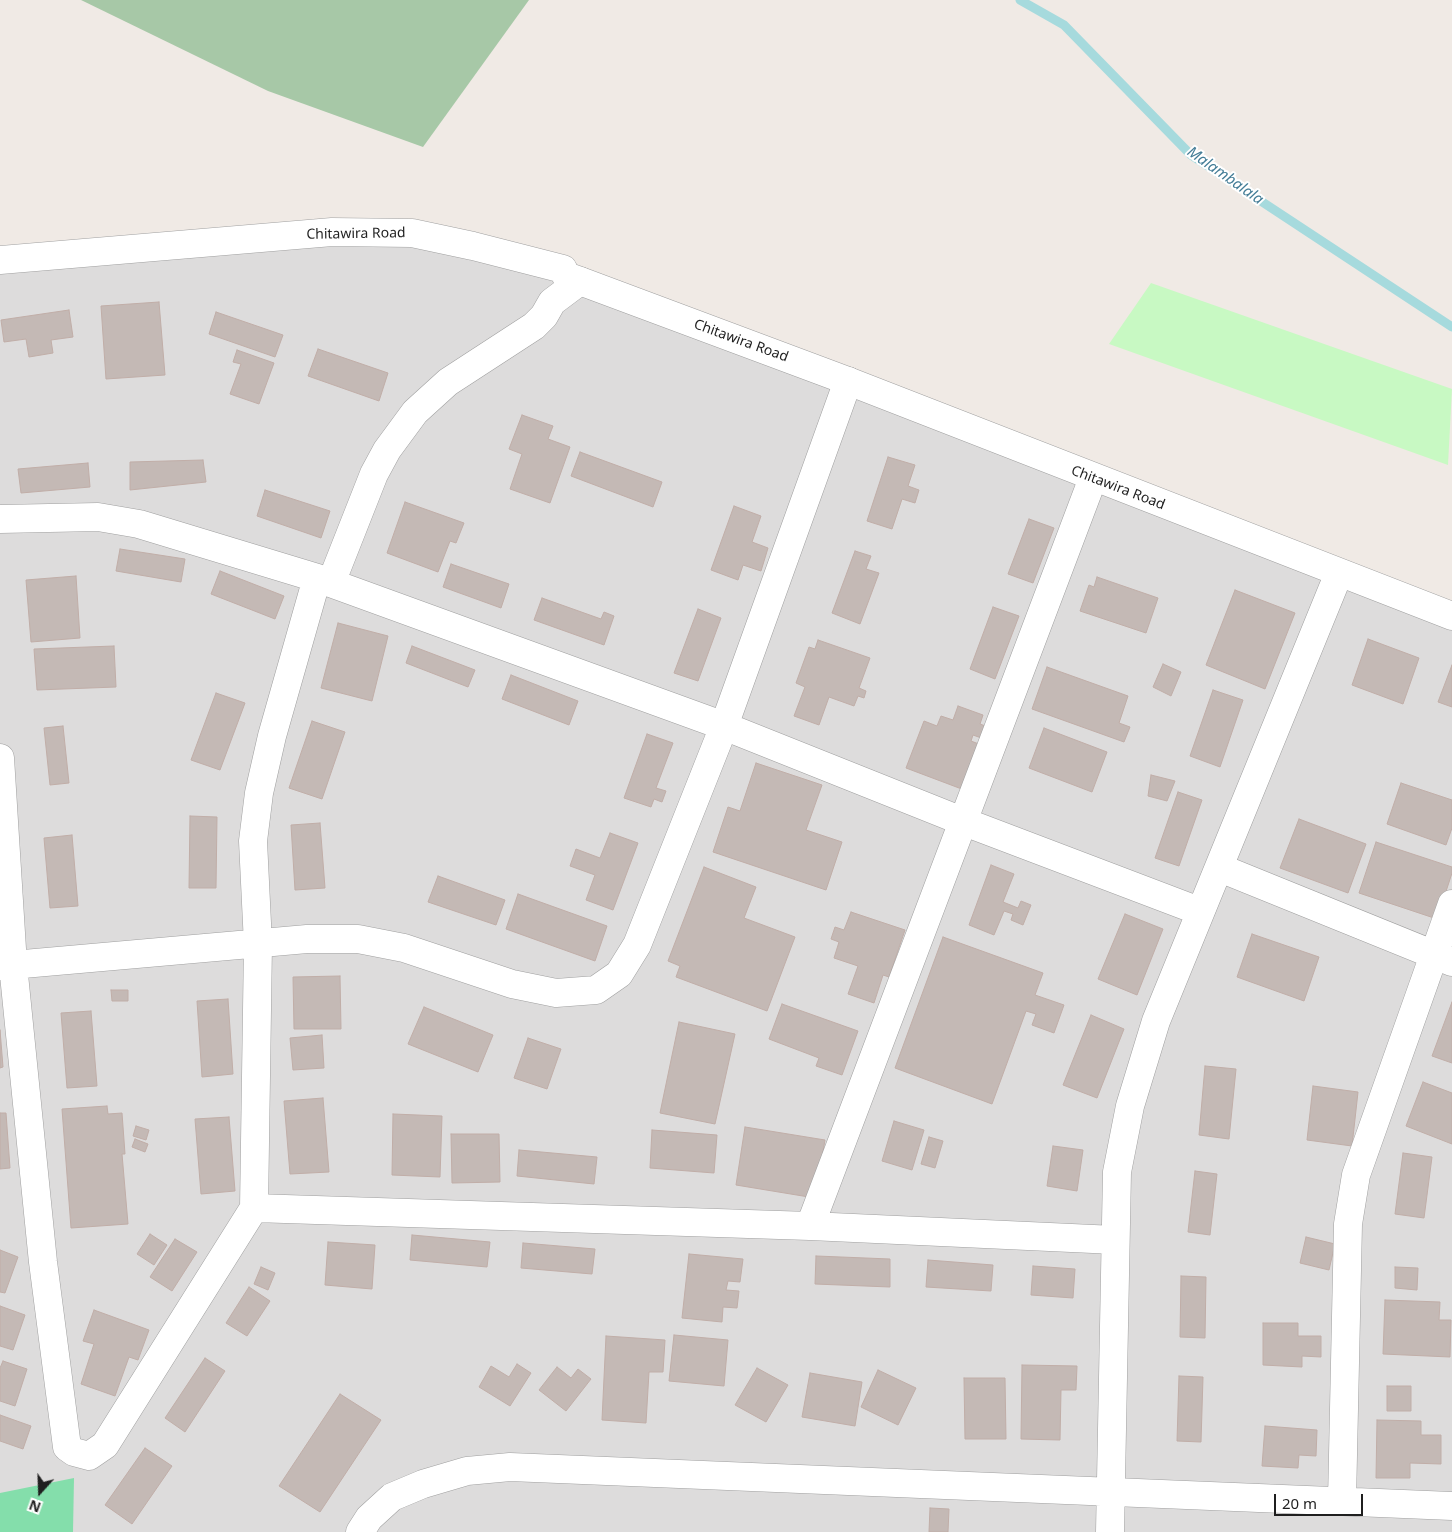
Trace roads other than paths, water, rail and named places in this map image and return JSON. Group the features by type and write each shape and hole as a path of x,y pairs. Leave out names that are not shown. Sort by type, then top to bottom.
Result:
{"street":[{"name":"Chitawira Road","path":"0,260 332,232 376,231 412,233 474,246 563,269 566,276 848,381 1093,478 1452,616"},
{"path":"0,758 6,965 43,1262 67,1447 74,1452 89,1456 105,1445 254,1208 258,944 253,840 259,793 280,708 324,581 374,474 387,450 415,412 448,382 534,326 552,302 580,281"},
{"path":"6,965 307,939 358,940 404,948 521,986 556,993 596,990 619,974 637,944 724,726 848,381"},
{"path":"810,1226 1093,478"},
{"path":"0,519 98,517 139,524 324,581 724,726 962,821 1199,911"},
{"path":"1110,1532 1117,1172 1130,1106 1156,1021 1199,911 1220,868 1339,573"},
{"path":"1220,868 1442,959"},
{"path":"1342,1501 1348,1224 1356,1175 1442,959 1452,904"},
{"path":"254,1208 810,1226 1116,1240"},
{"path":"360,1532 369,1518 392,1497 408,1490 467,1471 510,1467 1110,1494 1452,1506"}],"waterway":[{"name":"Malambalala","path":"1020,0 1064,25 1191,155 1452,327"}]}
